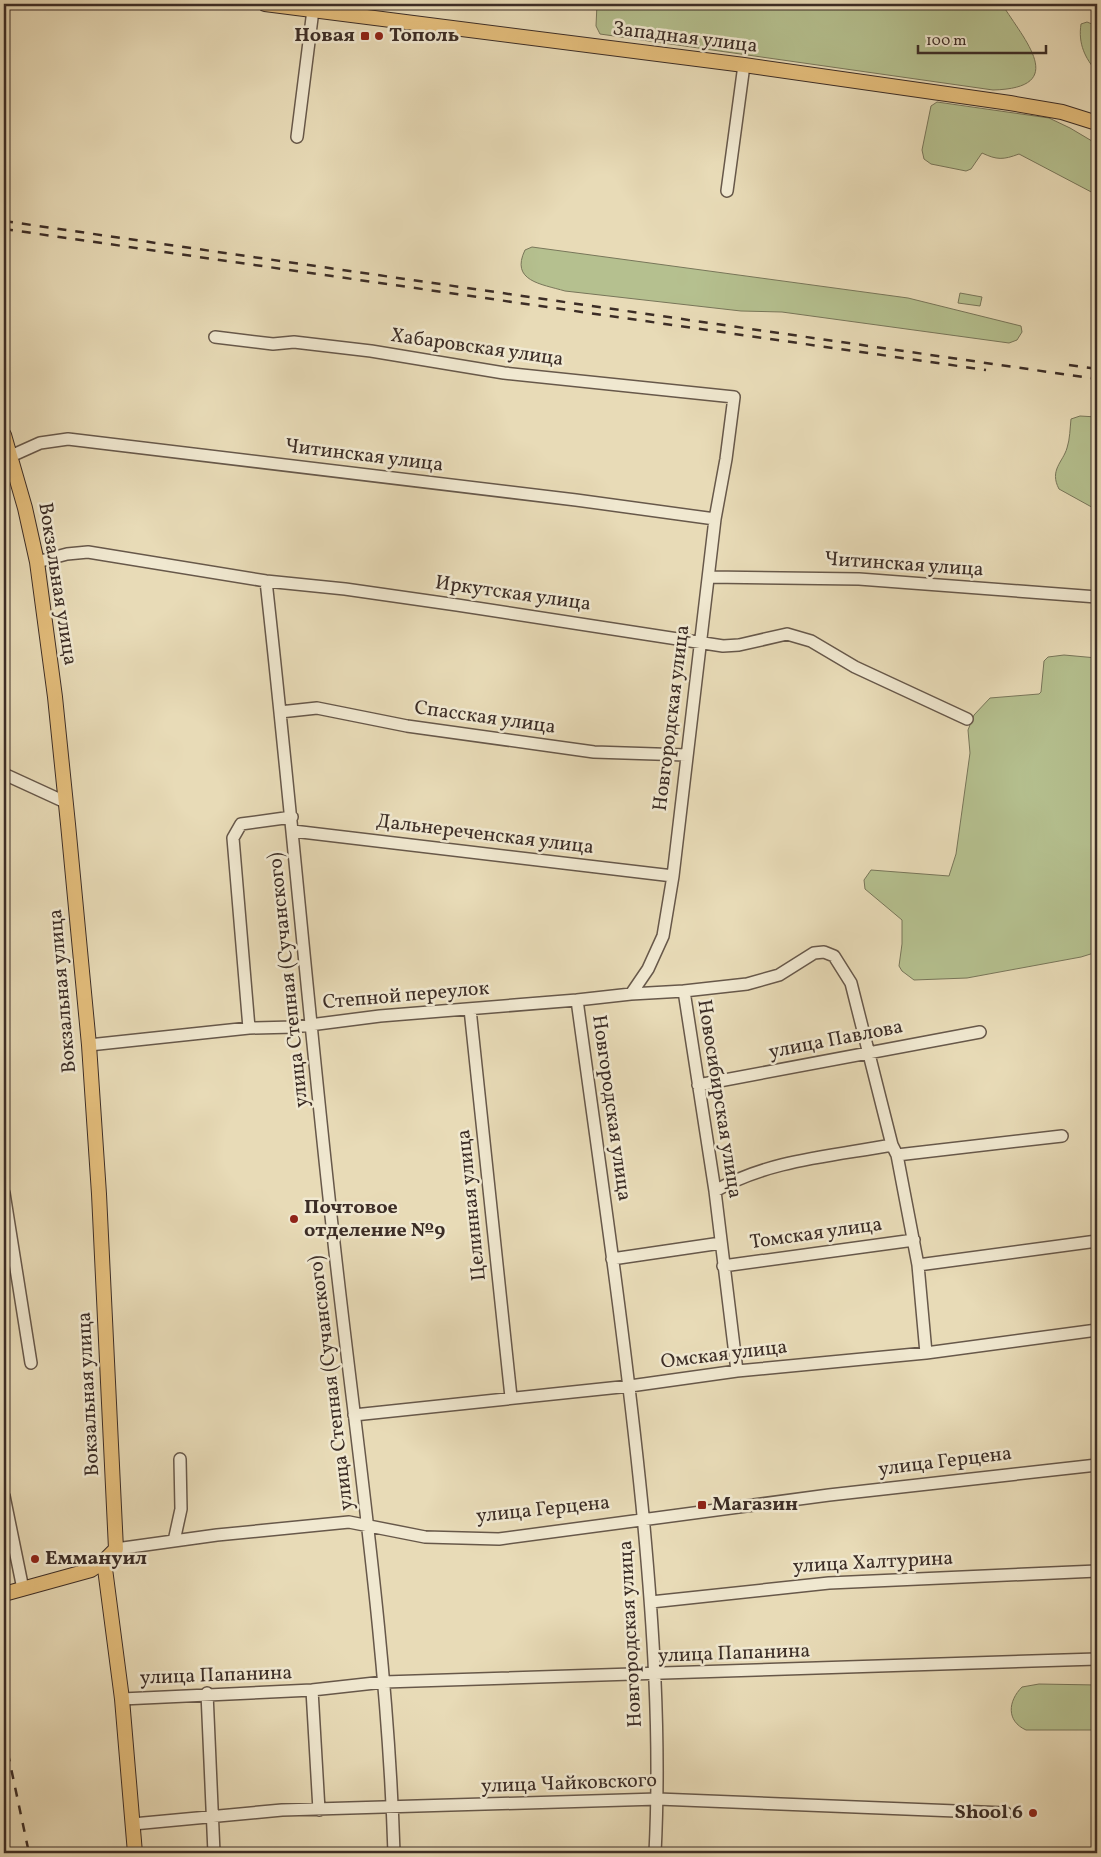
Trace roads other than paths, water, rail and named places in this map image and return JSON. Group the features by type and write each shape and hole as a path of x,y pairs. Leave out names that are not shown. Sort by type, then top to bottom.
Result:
{"main road":[{"name":"Западная улица","path":"265,4 744,65 1010,103 1062,112 1097,122"},
{"name":"Вокзальная улица","path":"4,435 37,562 55,697 88,1045 99,1194 116,1549"},
{"path":"4,1594 91,1570 116,1549"},
{"path":"104,1561 122,1698 135,1853"}],"street":[{"path":"297,137 313,10"},
{"path":"728,191 744,65"},
{"name":"Хабаровская улица","path":"215,337 272,344 294,342 371,351 504,373 734,397"},
{"name":"Новгородская улица","path":"655,1853 658,1799 651,1602 630,1386 577,1000 631,994 648,969 663,936 673,876 715,519 726,460 734,397"},
{"name":"Читинская улица","path":"11,456 40,443 68,438 576,500 715,519"},
{"name":"Иркутская улица","path":"37,562 67,554 88,552 266,581 448,603 723,646 739,645 788,634 811,641 855,667 967,719"},
{"name":"Читинская улица","path":"708,577 859,579 1097,597"},
{"name":"улица Степная (Сучанского)","path":"266,581 292,817 310,1024 384,1682 394,1853"},
{"name":"Спасская улица","path":"280,712 317,708 407,726 594,752 686,755"},
{"path":"4,774 65,802"},
{"path":"249,1028 233,838 241,824 292,817"},
{"name":"Дальнереченская улица","path":"293,831 673,876"},
{"name":"Новосибирская улица","path":"737,1371 715,1191 684,992 747,984 779,976 814,953 824,952 834,956 851,983 870,1053"},
{"path":"631,994 684,992"},
{"name":"Степной переулок","path":"88,1045 249,1028 577,1000"},
{"name":"Целинная улица","path":"470,1009 511,1397"},
{"name":"улица Павлова","path":"698,1085 980,1032"},
{"path":"870,1053 914,1240 926,1353"},
{"path":"715,1191 736,1179 774,1166 894,1150 1062,1136"},
{"path":"4,1193 31,1363"},
{"name":"Томская улица","path":"724,1266 914,1240"},
{"path":"918,1265 1097,1241"},
{"name":"Томская улица","path":"612,1258 720,1243"},
{"name":"Омская улица","path":"354,1415 630,1386 737,1371 926,1353 1097,1330"},
{"path":"174,1541 181,1508 180,1459"},
{"name":"улица Герцена","path":"116,1549 280,1528 349,1522 425,1537 499,1538 829,1495 1097,1465"},
{"path":"4,1496 23,1589"},
{"name":"улица Халтурина","path":"651,1602 829,1582 1097,1571"},
{"name":"улица Папанина","path":"122,1698 312,1690 384,1682 654,1675 1097,1659"},
{"name":"улица Папанина","path":"312,1690 319,1810"},
{"path":"207,1693 214,1853"},
{"name":"улица Чайковского","path":"133,1824 282,1810 658,1799 1006,1813"}],"railway":[{"path":"4,221 1097,379"},
{"path":"4,229 986,370"},
{"path":"1069,365 1097,369"},
{"path":"4,1735 29,1853"}],"place":[{"name":"Новая","path":"365,36"},
{"name":"Тополь","path":"379,36"},
{"name":"Почтовое отделение №9","path":"294,1219"},
{"name":"Магазин","path":"702,1505"},
{"name":"Еммануил","path":"35,1559"},
{"name":"Shool 6","path":"1033,1813"}]}
